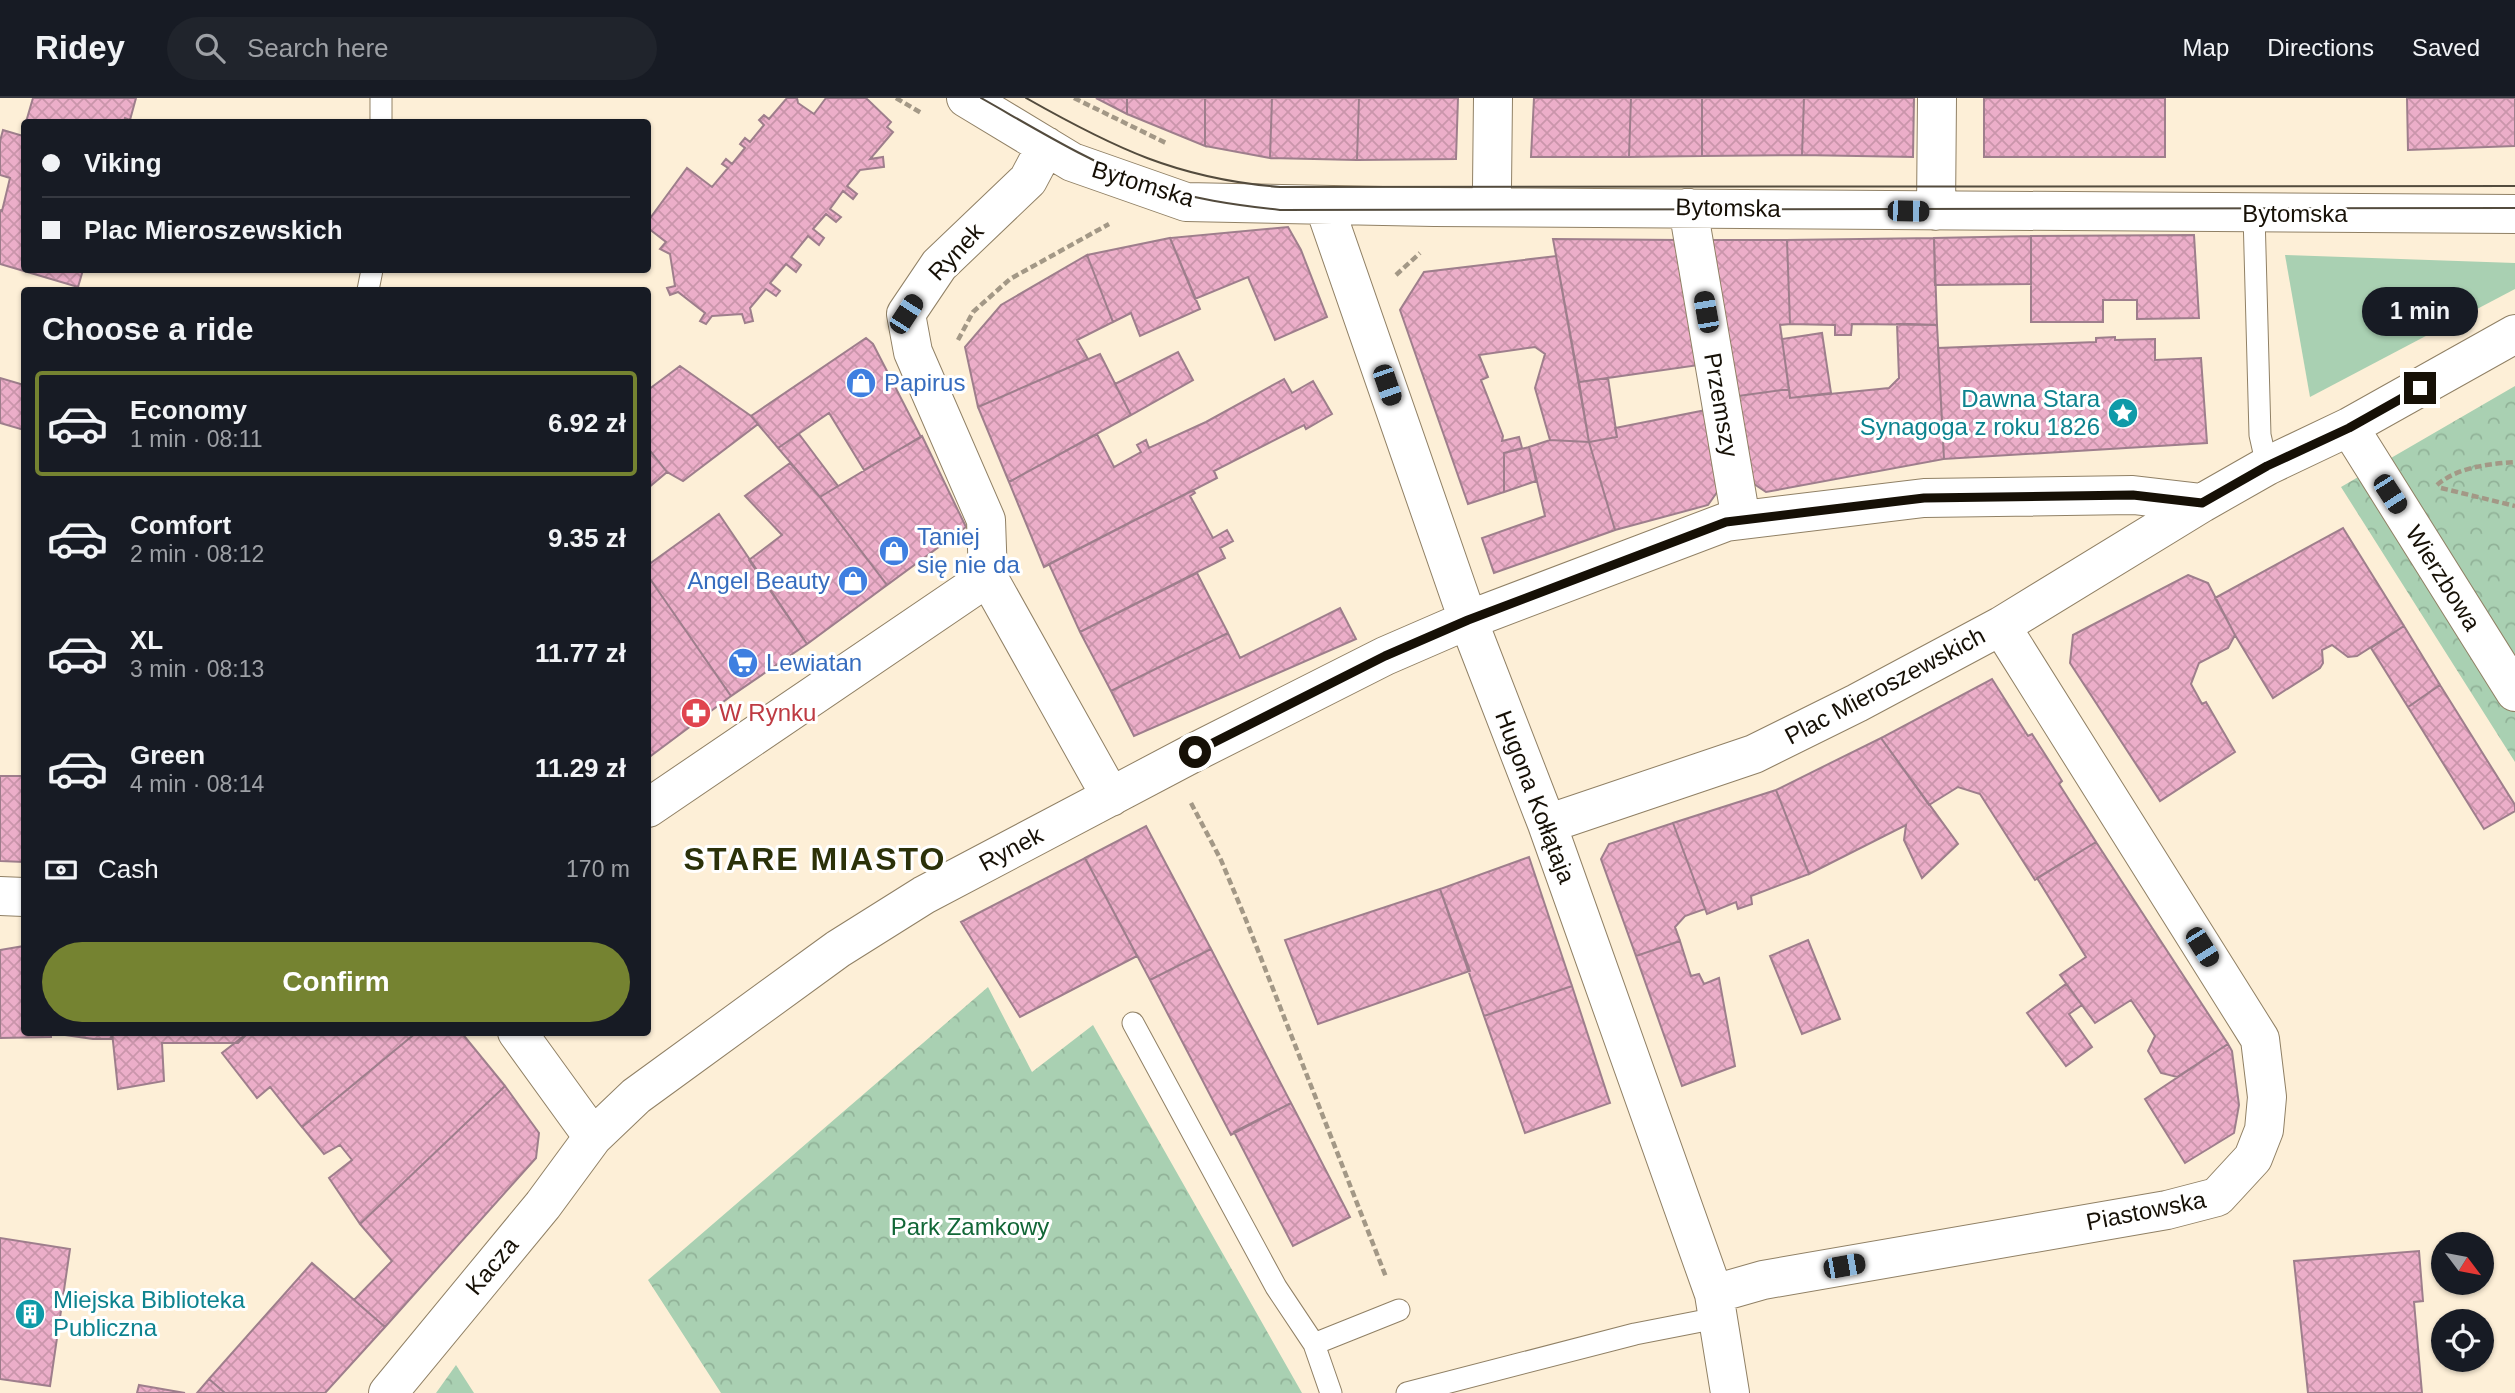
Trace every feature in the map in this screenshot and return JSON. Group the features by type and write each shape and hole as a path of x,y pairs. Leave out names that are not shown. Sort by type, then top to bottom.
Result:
{"street":[{"name":"Bytomska","path":"966,98 1072,162 1186,202 1434,207 2515,214"},
{"path":"1489,206 1492,187 1493,98"},
{"path":"1936,211 1937,98"},
{"name":"Rynek","path":"988,577 986,520 913,352 906,314 939,265 1028,180 1046,146"},
{"name":"Hugona Kołłątaja","path":"1324,205 1468,620 1547,824 1715,1306 1730,1393"},
{"name":"Przemszy","path":"1688,208 1741,520"},
{"name":"Plac Mieroszewskich","path":"1547,824 1754,754 1857,703 2001,626 2267,466 2349,428 2515,334"},
{"name":"Wierzbowa","path":"2349,428 2515,692"},
{"path":"1468,620 1726,522 1924,498 2133,495 2202,503"},
{"path":"651,806 988,577 1126,789"},
{"name":"Rynek","path":"593,1137 636,1096 838,949 924,895 1385,656 1468,620"},
{"name":"Piastowska","path":"1715,1306 1763,1280 2167,1210 2217,1198 2253,1158 2264,1130 2267,1097 2260,1039 2001,626"},
{"path":"0,897 21,897"},
{"path":"520,1036 593,1137"},
{"name":"Kacza","path":"388,1393 543,1205 593,1137"}],"lane":[{"path":"381,98 381,119"},
{"path":"2254,214 2260,435 2267,466"},
{"path":"1133,1023 1276,1287 1314,1344 1331,1393"},
{"path":"1407,1393 1635,1334 1715,1306"},
{"path":"1314,1344 1399,1310"}],"path":[{"path":"1074,98 1169,144"},
{"path":"1390,286 1396,274 1425,248 1434,236 1434,207"},
{"path":"957,342 973,312 1010,279 1117,220"},
{"path":"2515,462 2493,463 2450,474 2436,486 2515,506"},
{"path":"1126,789 1157,808 1187,795 1221,860 1399,1310"}],"green space":[{"path":"2285,255 2515,263 2515,289 2310,397"},
{"path":"2515,386 2515,762 2341,487"},
{"name":"Park Zamkowy","path":"988,987 1032,1072 1093,1025 1302,1393 721,1393 648,1280"},
{"path":"456,1365 474,1393 436,1393"}],"building":[{"path":"33,98 136,98 130,119 27,119"},
{"path":"787,98 797,98 798,103 814,114 826,98 866,98 891,122 887,127 893,132 870,159 883,157 884,167 860,170 847,186 857,194 853,199 843,191 830,209 841,217 836,222 826,214 813,229 824,238 819,245 808,236 791,257 801,265 796,272 786,264 770,283 780,291 776,296 766,289 750,308 753,321 745,323 742,314 712,316 706,324 700,321 705,313 678,292 670,295 667,288 675,286 670,254 660,249 666,242 651,230 651,217 687,168 712,187 728,168 722,164 726,159 732,164 745,148 740,144 745,138 750,142 764,125 759,120 764,115 769,119"},
{"path":"1096,98 1127,98 1127,114"},
{"path":"1127,98 1205,98 1205,146 1127,114"},
{"path":"1205,98 1272,98 1270,158 1205,146"},
{"path":"1272,98 1359,98 1357,160 1270,158"},
{"path":"1359,98 1458,98 1456,159 1357,160"},
{"path":"1534,98 1631,98 1629,157 1531,157"},
{"path":"1631,98 1702,98 1702,156 1629,157"},
{"path":"1702,98 1804,98 1802,155 1702,156"},
{"path":"1804,98 1914,98 1913,157 1802,155"},
{"path":"1984,98 2165,98 2165,157 1984,157"},
{"path":"2407,98 2515,98 2515,146 2408,150"},
{"path":"3,130 21,135 21,270 0,264 0,210 2,211 10,178 0,175 0,141"},
{"path":"1288,227 1301,250 1327,317 1275,340 1248,277 1195,299 1170,238"},
{"path":"2194,235 2199,318 2137,319 2137,300 2103,300 2103,322 2031,322 2031,236"},
{"path":"2031,236 2031,284 1935,285 1934,238"},
{"path":"1170,238 1200,309 1140,336 1131,313 1113,322 1087,255"},
{"path":"1934,238 1937,325 1852,324 1851,335 1835,335 1835,325 1790,324 1787,240"},
{"path":"1553,239 1679,240 1699,365 1579,382"},
{"path":"1704,240 1787,240 1790,324 1780,325 1789,389 1731,397"},
{"path":"1087,255 1113,322 1077,340 1088,359 978,407 965,347 1001,305"},
{"path":"1556,256 1589,442 1550,440 1535,388 1545,354 1535,347 1479,355 1488,377 1481,380 1503,436 1502,441 1519,437 1522,448 1504,453 1504,492 1468,504 1400,310 1424,272"},
{"path":"31,273 82,273 78,287"},
{"path":"1897,324 1937,325 1944,459 1766,492 1745,478 1731,397 1789,389 1790,398 1889,388 1899,378"},
{"path":"1822,333 1831,393 1790,398 1782,339"},
{"path":"2115,337 2115,340 2155,339 2155,360 2201,358 2207,443 1944,459 1938,348 2096,342 2096,338"},
{"path":"866,338 873,344 921,437 864,470 829,413 778,448 751,416"},
{"path":"1178,352 1193,380 1131,415 1115,384"},
{"path":"1100,354 1131,415 1009,482 978,407"},
{"path":"680,366 751,416 758,424 683,481 667,472 651,452 651,388"},
{"path":"0,378 21,384 21,429 0,423"},
{"path":"1608,378 1617,437 1589,442 1579,382"},
{"path":"1284,379 1292,393 1313,381 1332,414 1306,429 1304,425 1214,471 1217,478 1044,567 1009,482 1097,434 1114,467 1141,452 1137,445 1146,440 1149,448 1206,422"},
{"path":"1706,410 1720,488 1708,505 1615,530 1589,442 1617,437 1615,428"},
{"path":"799,434 838,486 820,497 778,448"},
{"path":"922,436 966,527 887,585 820,497"},
{"path":"1550,440 1589,442 1615,530 1494,573 1482,538 1545,516 1529,447"},
{"path":"1529,447 1536,481 1504,492 1504,453"},
{"path":"651,452 667,472 651,485"},
{"path":"790,463 820,497 887,585 807,644 749,560 782,535 745,496"},
{"path":"1193,490 1195,493 1190,496 1213,538 1227,530 1233,541 1220,548 1225,558 1080,632 1049,564"},
{"path":"719,514 807,644 731,696 651,580 651,563"},
{"path":"2343,528 2404,626 2357,656 2348,657 2332,645 2322,650 2323,663 2320,668 2273,698 2215,598"},
{"path":"1197,573 1228,633 1111,691 1080,632"},
{"path":"2188,575 2208,583 2235,635 2228,648 2199,663 2191,684 2202,704 2206,702 2235,752 2160,801 2070,663 2073,635"},
{"path":"651,580 731,696 651,756"},
{"path":"1340,608 1356,639 1134,736 1111,691 1228,633 1240,658"},
{"path":"2404,626 2440,685 2408,707 2371,648"},
{"path":"1992,679 2028,736 2032,734 2062,781 2059,784 2096,842 2035,880 1980,794 1958,787 1929,805 1881,738"},
{"path":"2440,685 2515,805 2515,811 2484,829 2408,707"},
{"path":"1881,738 1958,844 1922,878 1904,840 1906,825 1809,874 1776,790"},
{"path":"0,776 21,776 21,862 0,861"},
{"path":"1776,790 1809,874 1751,896 1752,904 1738,909 1736,902 1707,914 1673,823"},
{"path":"1673,823 1705,909 1685,916 1675,927 1680,941 1636,956 1601,859 1609,844"},
{"path":"1146,826 1211,949 1150,980 1085,858"},
{"path":"2096,842 2228,1044 2177,1077 2161,1073 2148,1051 2155,1036 2131,1000 2095,1023 2060,975 2086,957 2037,878"},
{"path":"1529,857 1572,986 1484,1016 1440,889"},
{"path":"1085,858 1137,956 1020,1017 961,922"},
{"path":"1440,889 1470,971 1318,1024 1285,940"},
{"path":"1808,940 1840,1019 1802,1034 1770,956"},
{"path":"1680,941 1691,976 1699,974 1704,984 1719,978 1735,1066 1682,1086 1636,956"},
{"path":"21,946 21,1036 51,1037 0,1038 0,950"},
{"path":"1211,949 1291,1103 1231,1135 1150,980"},
{"path":"2066,984 2082,1005 2069,1014 2092,1047 2066,1066 2027,1013"},
{"path":"1572,986 1610,1103 1525,1133 1484,1016"},
{"path":"72,1036 111,1036 111,1039"},
{"path":"112,1036 245,1036 238,1043 162,1043 164,1081 118,1089"},
{"path":"244,1036 412,1036 302,1127 270,1087 257,1098 222,1053"},
{"path":"412,1036 464,1036 505,1086 360,1224 329,1178 352,1160 340,1145 324,1154 302,1127"},
{"path":"2228,1044 2232,1051 2239,1105 2234,1133 2185,1163 2145,1099"},
{"path":"505,1086 539,1133 536,1158 385,1327 354,1300 392,1261 360,1224"},
{"path":"1291,1103 1350,1217 1293,1246 1234,1132"},
{"name":"Miejska Biblioteka Publiczna","path":"0,1238 70,1249 50,1386 0,1379"},
{"path":"2419,1251 2423,1301 2414,1302 2422,1393 2308,1393 2294,1261"},
{"path":"312,1263 385,1327 325,1393 225,1393 209,1379"},
{"path":"209,1379 225,1393 197,1393"},
{"path":"139,1385 185,1393 137,1393"}],"tram line":[{"path":"981,98 1084,155 1148,184 1213,201 1280,210 2515,208"},
{"path":"1026,98 1088,132 1178,169 1243,183 1280,187 2515,186"}],"place":[{"name":"Papirus","path":"861,383"},
{"name":"Dawna Stara Synagoga z roku 1826","path":"2123,413"},
{"name":"Taniej się nie da","path":"894,551"},
{"name":"Angel Beauty","path":"853,581"},
{"name":"Lewiatan","path":"743,663"},
{"name":"W Rynku","path":"696,713"},
{"name":"Miejska Biblioteka Publiczna","path":"30,1314"}],"district":[{"name":"STARE MIASTO","path":"815,859"}],"route":[{"path":"1195,752 1385,656 1468,620 1726,522 1924,498 2133,495 2202,503 2267,466 2349,428 2420,388"}]}
